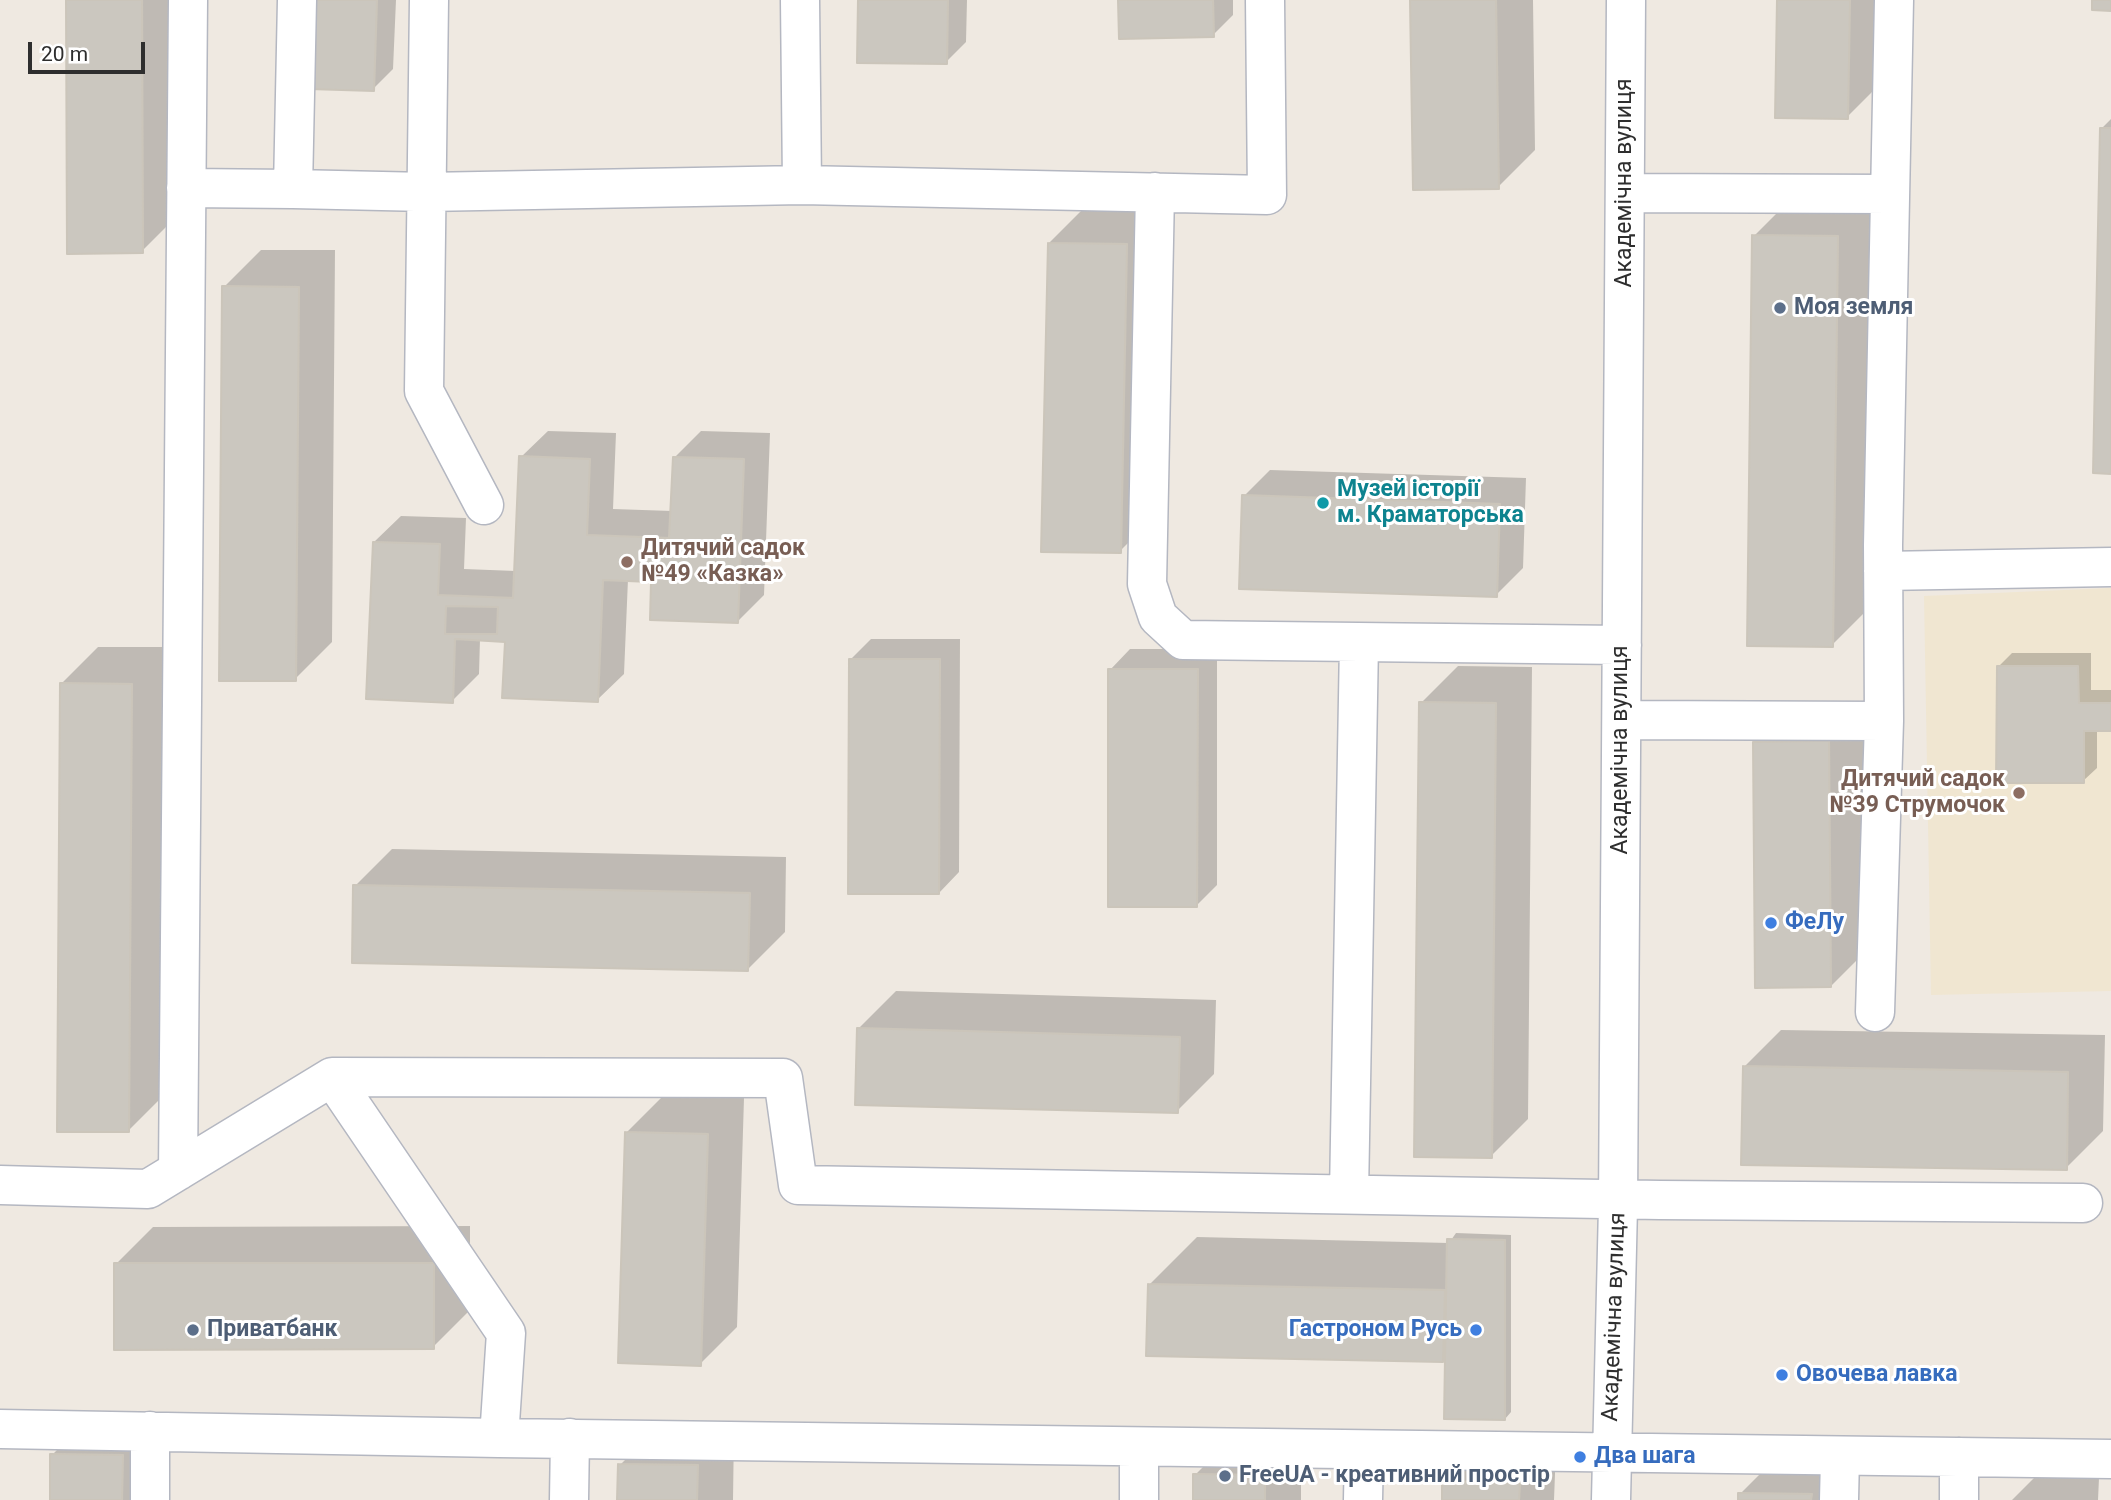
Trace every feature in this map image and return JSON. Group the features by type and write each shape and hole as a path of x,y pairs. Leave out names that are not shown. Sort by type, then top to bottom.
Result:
{"street":[{"path":"178,1171 188,0"},
{"path":"293,188 297,0"},
{"path":"429,0 424,391 484,505"},
{"path":"800,0 802,185"},
{"path":"186,188 426,192 802,185 1267,195 1265,0"},
{"name":"Академічна вулиця","path":"1611,1500 1618,1199 1626,0"},
{"path":"1875,1012 1884,721 1883,571 1894,0"},
{"path":"1155,192 1147,584 1158,617 1183,640 1622,645"},
{"path":"1625,193 1890,194"},
{"path":"1883,571 2111,567"},
{"path":"1349,1194 1359,643"},
{"path":"1622,720 1884,721"},
{"path":"332,1077 506,1334 499,1438"},
{"path":"0,1185 148,1189 332,1077 783,1078 798,1185 1618,1199 2083,1203"},
{"path":"0,1429 2111,1459"},
{"path":"150,1431 150,1500"},
{"path":"569,1500 570,1438"},
{"path":"1139,1447 1139,1500"},
{"path":"1363,1500 1364,1450"},
{"path":"1839,1500 1840,1457"},
{"path":"1959,1457 1959,1500"}],"shaded area":[{"name":"Дитячий садок №39 Струмочок","path":"2111,588 2111,991 1931,995 1924,596"}],"building":[{"path":"66,0 142,0 143,253 67,254"},
{"path":"312,0 377,0 374,91 309,89"},
{"path":"858,0 948,0 947,64 857,63"},
{"path":"1118,0 1213,0 1214,37 1119,39"},
{"path":"1410,0 1496,0 1499,189 1413,190"},
{"path":"1777,0 1850,0 1848,119 1775,118"},
{"path":"2092,0 2111,0 2111,11 2092,10"},
{"path":"2100,128 2111,128 2111,474 2093,473"},
{"path":"1752,235 1838,236 1833,647 1747,646"},
{"path":"1048,243 1127,244 1121,553 1041,552"},
{"path":"222,286 299,287 296,681 219,681"},
{"name":"Дитячий садок №49 «Казка»","path":"519,456 590,459 587,535 669,538 673,457 744,459 738,623 650,620 651,582 603,580 598,702 502,698 505,642 455,639 453,703 366,699 373,542 440,544 438,595 513,598"},
{"path":"1242,495 1500,504 1497,597 1239,589"},
{"path":"446,606 498,607 497,634 445,634"},
{"path":"849,659 940,659 939,894 848,894"},
{"path":"1997,666 2078,666 2079,703 2111,703 2111,731 2084,731 2084,783 1996,783"},
{"path":"1108,669 1198,669 1197,907 1108,907"},
{"path":"60,683 132,684 129,1132 57,1132"},
{"path":"1419,702 1496,703 1492,1158 1414,1157"},
{"path":"1829,741 1831,987 1755,988 1753,742"},
{"path":"353,885 750,893 748,971 352,963"},
{"path":"857,1028 1180,1037 1178,1113 855,1105"},
{"path":"1743,1066 2068,1072 2067,1170 1741,1165"},
{"path":"625,1132 708,1134 701,1366 618,1363"},
{"name":"Гастроном Русь","path":"1447,1239 1505,1240 1505,1420 1444,1419"},
{"path":"114,1263 434,1263 434,1349 114,1350"},
{"path":"1148,1284 1445,1290 1443,1362 1146,1356"},
{"path":"50,1454 123,1455 122,1500 50,1500"},
{"path":"618,1464 698,1465 697,1500 617,1500"},
{"path":"1193,1474 1265,1475 1265,1500 1193,1500"},
{"path":"1442,1481 1520,1483 1519,1500 1442,1500"},
{"path":"1738,1493 1812,1494 1811,1500 1738,1500"}],"place":[{"name":"Моя земля","path":"1780,308"},
{"name":"Музей історії м. Краматорська","path":"1323,503"},
{"name":"Дитячий садок №49 «Казка»","path":"627,562"},
{"name":"Дитячий садок №39 Струмочок","path":"2019,793"},
{"name":"ФеЛу","path":"1771,923"},
{"name":"Приватбанк","path":"193,1330"},
{"name":"Гастроном Русь","path":"1476,1330"},
{"name":"Овочева лавка","path":"1782,1375"},
{"name":"Два шага","path":"1580,1457"},
{"name":"FreeUA - креативний простір","path":"1225,1476"}]}
